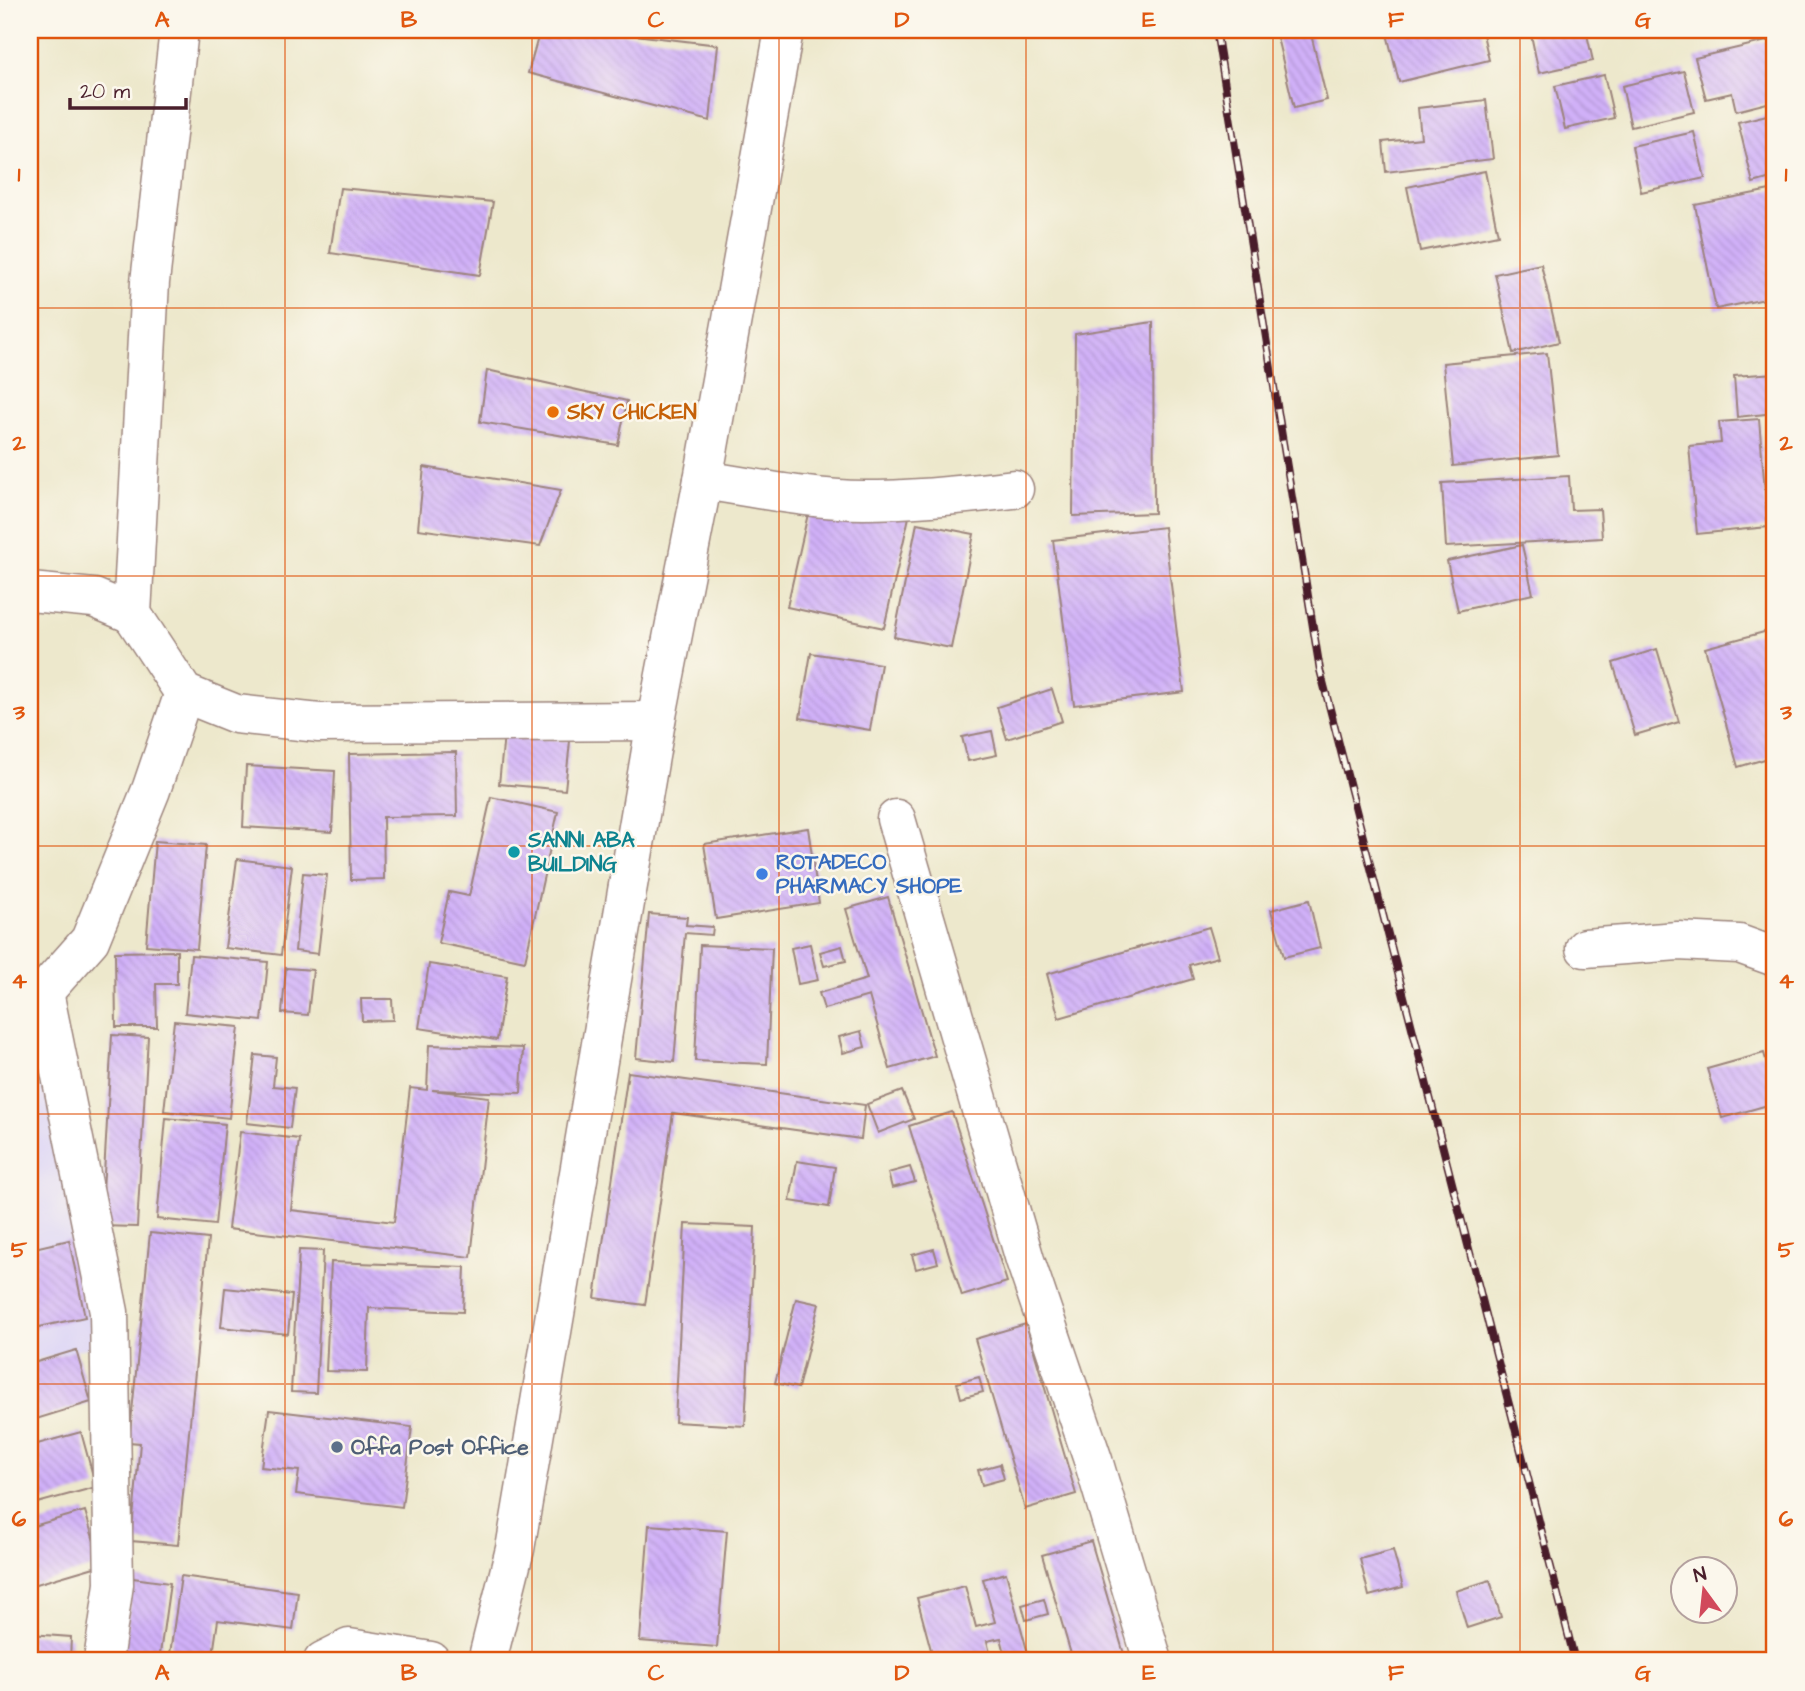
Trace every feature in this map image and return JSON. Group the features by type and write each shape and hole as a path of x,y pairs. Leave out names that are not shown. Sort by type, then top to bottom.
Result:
{"street":[{"path":"132,614 150,282 179,30"},
{"path":"487,1661 515,1549 656,721 703,480 784,30"},
{"path":"703,480 803,495 862,500 958,496 1014,489"},
{"path":"30,592 94,598 132,614 184,693 236,714 319,723 656,721"},
{"path":"103,1661 114,1584 109,1312 37,994 90,940 151,790 184,693"},
{"path":"896,819 1025,1261 1093,1460 1153,1661"},
{"path":"1585,948 1678,941 1739,944 1775,957"},
{"path":"323,1661 349,1648 431,1661"}],"shaded area":[{"path":"44,1044 95,1346 30,1361 30,1045"}],"building":[{"path":"540,30 593,30 718,45 710,121 528,73"},
{"path":"1310,30 1327,100 1294,108 1276,33"},
{"path":"1386,30 1482,30 1489,60 1399,82"},
{"path":"1530,30 1586,30 1593,61 1539,73"},
{"path":"1738,30 1774,30 1774,31 1741,39"},
{"path":"1775,39 1775,101 1736,111 1732,93 1706,99 1695,58"},
{"path":"1684,71 1694,112 1631,127 1622,86"},
{"path":"1604,75 1614,118 1565,129 1555,86"},
{"path":"1486,100 1493,159 1386,172 1383,142 1421,138 1418,108"},
{"path":"1775,113 1775,177 1753,183 1738,122"},
{"path":"1694,132 1705,178 1641,192 1632,146"},
{"path":"1485,171 1498,235 1420,251 1407,187"},
{"path":"340,188 493,202 480,275 330,253"},
{"path":"1775,189 1775,297 1716,309 1695,205"},
{"path":"1541,264 1559,342 1513,353 1495,274"},
{"path":"1153,322 1154,513 1073,516 1075,334"},
{"path":"1547,353 1558,455 1453,466 1443,363"},
{"name":"SKY CHICKEN","path":"487,370 627,401 618,445 480,422"},
{"path":"1775,373 1775,413 1737,417 1734,376"},
{"path":"1759,419 1768,527 1697,534 1689,446 1721,443 1719,422"},
{"path":"424,467 561,490 540,546 418,529"},
{"path":"1569,476 1571,510 1600,509 1602,538 1446,547 1442,483"},
{"path":"812,496 909,517 884,628 787,607"},
{"path":"917,523 974,534 951,648 894,637"},
{"path":"1164,527 1184,692 1074,705 1053,540"},
{"path":"1522,545 1533,594 1458,611 1447,561"},
{"path":"1775,629 1775,756 1738,767 1705,648"},
{"path":"1657,649 1679,722 1635,735 1613,663"},
{"path":"811,653 881,664 870,730 800,718"},
{"path":"1052,689 1062,721 1007,739 997,707"},
{"path":"992,731 997,755 968,761 962,737"},
{"path":"504,735 570,741 565,790 499,784"},
{"path":"456,752 457,816 383,817 384,879 351,880 349,754"},
{"path":"246,766 335,771 332,832 243,827"},
{"name":"SANNI ABA BUILDING","path":"491,797 558,812 525,961 438,943 449,892 469,896"},
{"name":"ROTADECO PHARMACY SHOPE","path":"808,828 819,903 716,919 704,844"},
{"path":"155,841 206,845 197,949 146,945"},
{"path":"237,859 292,866 281,955 225,948"},
{"path":"303,873 327,875 318,954 295,951"},
{"path":"888,897 935,1056 890,1069 869,996 824,1009 819,993 867,979 846,909"},
{"path":"1309,900 1320,948 1284,957 1271,910"},
{"path":"649,914 687,917 686,925 713,927 712,935 685,933 674,1062 636,1058"},
{"path":"1209,927 1218,957 1189,965 1193,979 1059,1018 1047,974"},
{"path":"810,944 818,980 798,984 791,948"},
{"path":"700,945 772,948 767,1064 695,1061"},
{"path":"842,946 846,961 824,966 820,952"},
{"path":"177,951 177,984 156,984 157,1027 116,1027 115,952"},
{"path":"191,955 268,962 262,1021 185,1013"},
{"path":"429,964 507,976 497,1040 419,1028"},
{"path":"286,968 313,970 308,1015 282,1013"},
{"path":"361,999 392,999 393,1020 362,1021"},
{"path":"174,1021 239,1027 229,1118 164,1111"},
{"path":"861,1031 865,1047 843,1053 839,1037"},
{"path":"112,1035 148,1037 137,1227 101,1226"},
{"path":"429,1045 523,1048 521,1093 432,1090 489,1097 471,1257 228,1229 240,1132 299,1139 291,1210 394,1222 410,1088 427,1090"},
{"path":"1764,1053 1775,1092 1775,1103 1722,1118 1707,1069"},
{"path":"255,1055 276,1057 273,1086 295,1088 290,1128 247,1123"},
{"path":"628,1072 865,1105 861,1139 673,1113 645,1305 595,1298"},
{"path":"902,1091 914,1119 878,1133 867,1104"},
{"path":"952,1112 1007,1282 962,1296 909,1126"},
{"path":"166,1118 225,1124 215,1225 157,1219"},
{"path":"797,1161 835,1167 829,1207 790,1201"},
{"path":"910,1167 915,1182 892,1188 888,1173"},
{"path":"685,1224 755,1227 745,1426 675,1422"},
{"path":"150,1233 208,1239 178,1545 131,1541 140,1443 129,1442"},
{"path":"69,1240 85,1317 30,1329 30,1249"},
{"path":"934,1249 938,1263 916,1269 912,1255"},
{"path":"299,1250 323,1251 316,1393 291,1392"},
{"path":"331,1262 465,1267 463,1312 369,1308 367,1372 326,1371"},
{"path":"225,1288 292,1295 288,1334 221,1327"},
{"path":"796,1299 819,1304 798,1388 775,1383"},
{"path":"1026,1324 1076,1494 1025,1509 975,1339"},
{"path":"76,1350 91,1402 30,1421 30,1364"},
{"path":"979,1377 983,1392 961,1398 957,1383"},
{"name":"Offa Post Office","path":"269,1410 412,1427 402,1507 296,1494 299,1471 261,1467"},
{"path":"81,1432 96,1487 30,1505 30,1446"},
{"path":"1000,1464 1004,1479 982,1485 978,1470"},
{"path":"85,1511 101,1565 30,1586 30,1527"},
{"path":"649,1525 727,1531 717,1647 640,1641"},
{"path":"1091,1541 1126,1661 1073,1661 1042,1555"},
{"path":"1393,1550 1403,1587 1369,1596 1360,1559"},
{"path":"1006,1573 1030,1661 1007,1661 1001,1638 987,1641 992,1661 934,1661 917,1598 965,1586 976,1627 995,1622 983,1579"},
{"path":"181,1576 298,1592 293,1630 218,1620 212,1661 169,1661"},
{"path":"133,1578 170,1583 159,1661 122,1661"},
{"path":"1490,1580 1501,1617 1467,1628 1456,1591"},
{"path":"1044,1599 1048,1614 1026,1620 1022,1605"},
{"path":"30,1634 71,1637 70,1661 30,1661"}],"railway":[{"path":"1216,30 1320,670 1575,1661"}],"place":[{"name":"SKY CHICKEN","path":"553,412"},
{"name":"SANNI ABA BUILDING","path":"514,852"},
{"name":"ROTADECO PHARMACY SHOPE","path":"762,874"},
{"name":"Offa Post Office","path":"337,1447"}]}
